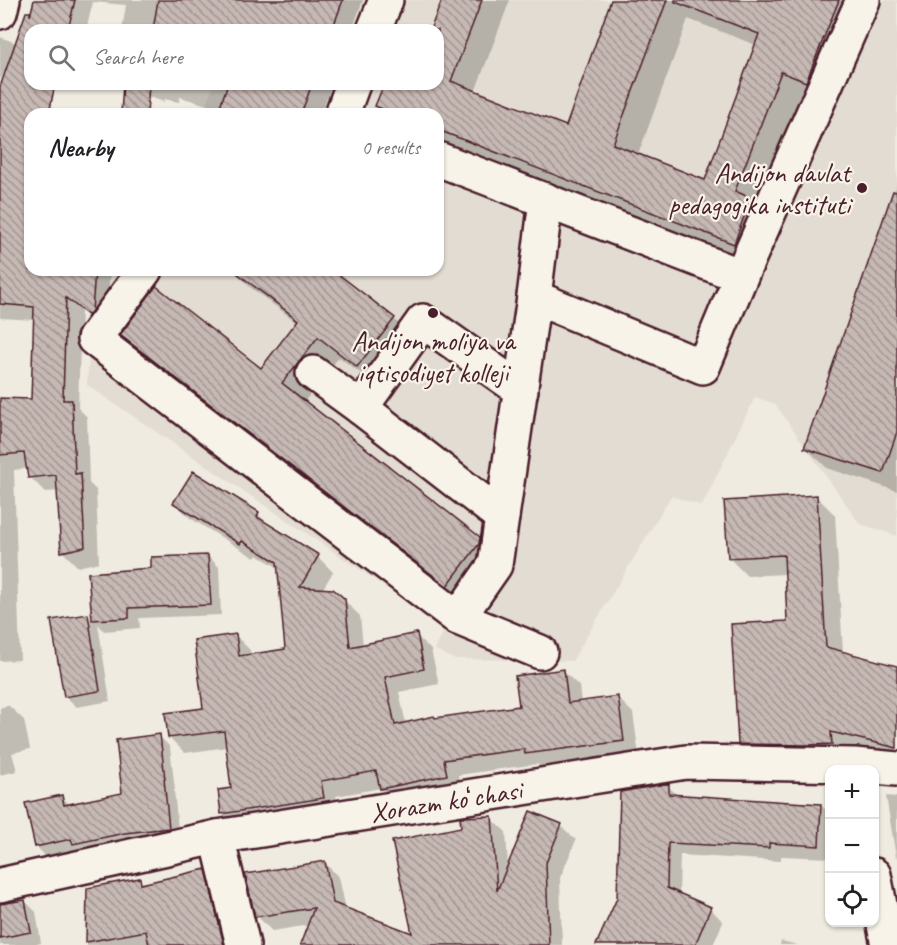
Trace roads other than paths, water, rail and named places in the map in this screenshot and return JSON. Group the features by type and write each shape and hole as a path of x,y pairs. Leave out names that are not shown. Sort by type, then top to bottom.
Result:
{"street":[{"path":"0,12 3,0"},
{"path":"376,24 386,0"},
{"path":"534,297 703,368 741,276 863,0"},
{"path":"344,108 351,90"},
{"path":"444,161 741,276"},
{"path":"458,618 495,566 546,200"},
{"path":"141,276 94,339 458,618 540,652"},
{"path":"361,408 423,321 520,390"},
{"path":"313,373 502,517"},
{"name":"Xorazm koʻchasi","path":"0,885 217,837 686,762 825,766"},
{"name":"Xorazm koʻchasi","path":"879,769 897,770"},
{"path":"217,837 243,945"},
{"path":"879,900 888,945"}],"place":[{"name":"Andijon davlat pedagogika instituti","path":"862,188"},
{"name":"Andijon moliya va iqtisodiyet kolleji","path":"433,313"}]}
